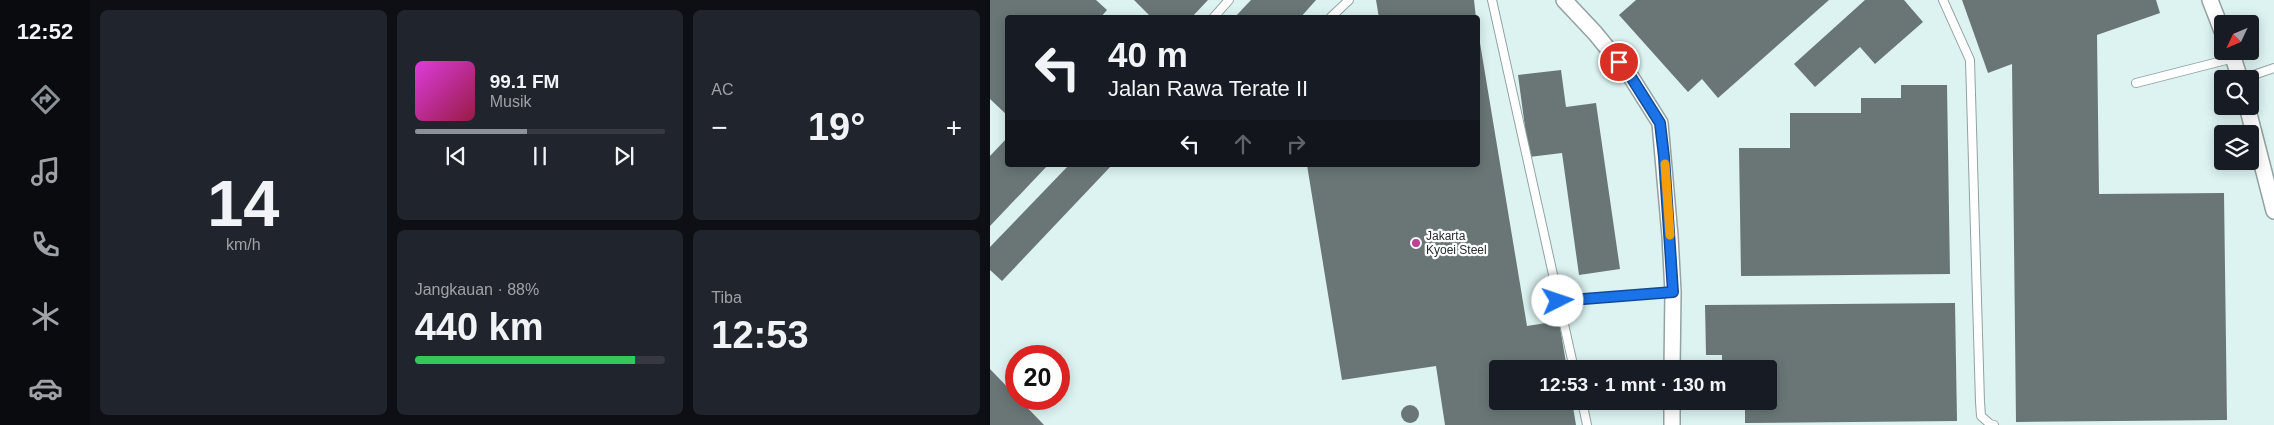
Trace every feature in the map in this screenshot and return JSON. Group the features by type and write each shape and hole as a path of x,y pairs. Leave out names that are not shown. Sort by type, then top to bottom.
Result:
{"street":[{"path":"1564,0 1595,33 1631,77 1660,123 1673,292 1672,360"},
{"path":"2210,0 2216,15"},
{"path":"2249,115 2274,211"},
{"path":"1672,410 1672,425"}],"lane":[{"path":"1216,15 1229,0"},
{"path":"1333,15 1349,0"},
{"path":"1492,0 1572,360"},
{"path":"1943,0 1970,60 1980,402 1981,416 1994,425"},
{"path":"2136,83 2215,60"},
{"path":"2259,73 2274,68"},
{"path":"1558,301 1673,292"},
{"path":"1584,410 1587,425"}],"shaded area":[{"path":"990,0 2274,0 2274,425 990,425"}],"building":[{"path":"990,0 1096,0 1107,10 1103,15 1005,15 1005,113 990,99"},
{"path":"1134,0 1208,0 1194,15 1149,15"},
{"path":"1251,0 1316,0 1303,15 1237,15"},
{"path":"1376,0 1474,0 1476,15 1378,15"},
{"path":"1636,0 1829,0 1718,98 1702,79 1688,92 1619,15"},
{"path":"1865,0 1904,0 1923,22 1875,64 1860,47 1815,87 1794,64"},
{"path":"1962,0 2156,0 2160,13 2097,35 2099,194 2224,193 2227,420 2016,422 2012,64 1988,73"},
{"name":"Jakarta Kyoei Steel","path":"1480,43 1527,326 1559,321 1566,360 1489,360 1489,410 1574,410 1576,425 1445,425 1436,366 1342,380 1307,167 1480,167"},
{"path":"1561,70 1566,107 1596,103 1620,269 1579,275 1562,153 1529,157 1518,75"},
{"path":"1901,85 1947,85 1950,274 1741,276 1739,148 1790,148 1790,113 1861,113 1861,98 1901,98"},
{"path":"1005,140 1005,167 1046,167 990,226 990,156"},
{"path":"1067,167 1110,167 1002,281 990,270 990,247"},
{"path":"1955,303 1957,421 1745,423 1745,410 1777,410 1777,360 1722,360 1722,355 1706,355 1705,305"},
{"path":"990,369 1005,385 1005,410 1030,410 1044,425 990,425"},
{"path":"1410,405 1416,408 1419,414 1416,420 1410,423 1404,420 1401,414 1404,408"}],"slow traffic":[{"path":"1665,164 1670,235"}],"place":[{"name":"Jakarta Kyoei Steel","path":"1416,243"}],"route":[{"path":"1558,301 1673,292 1660,123 1631,77 1619,62"}]}
